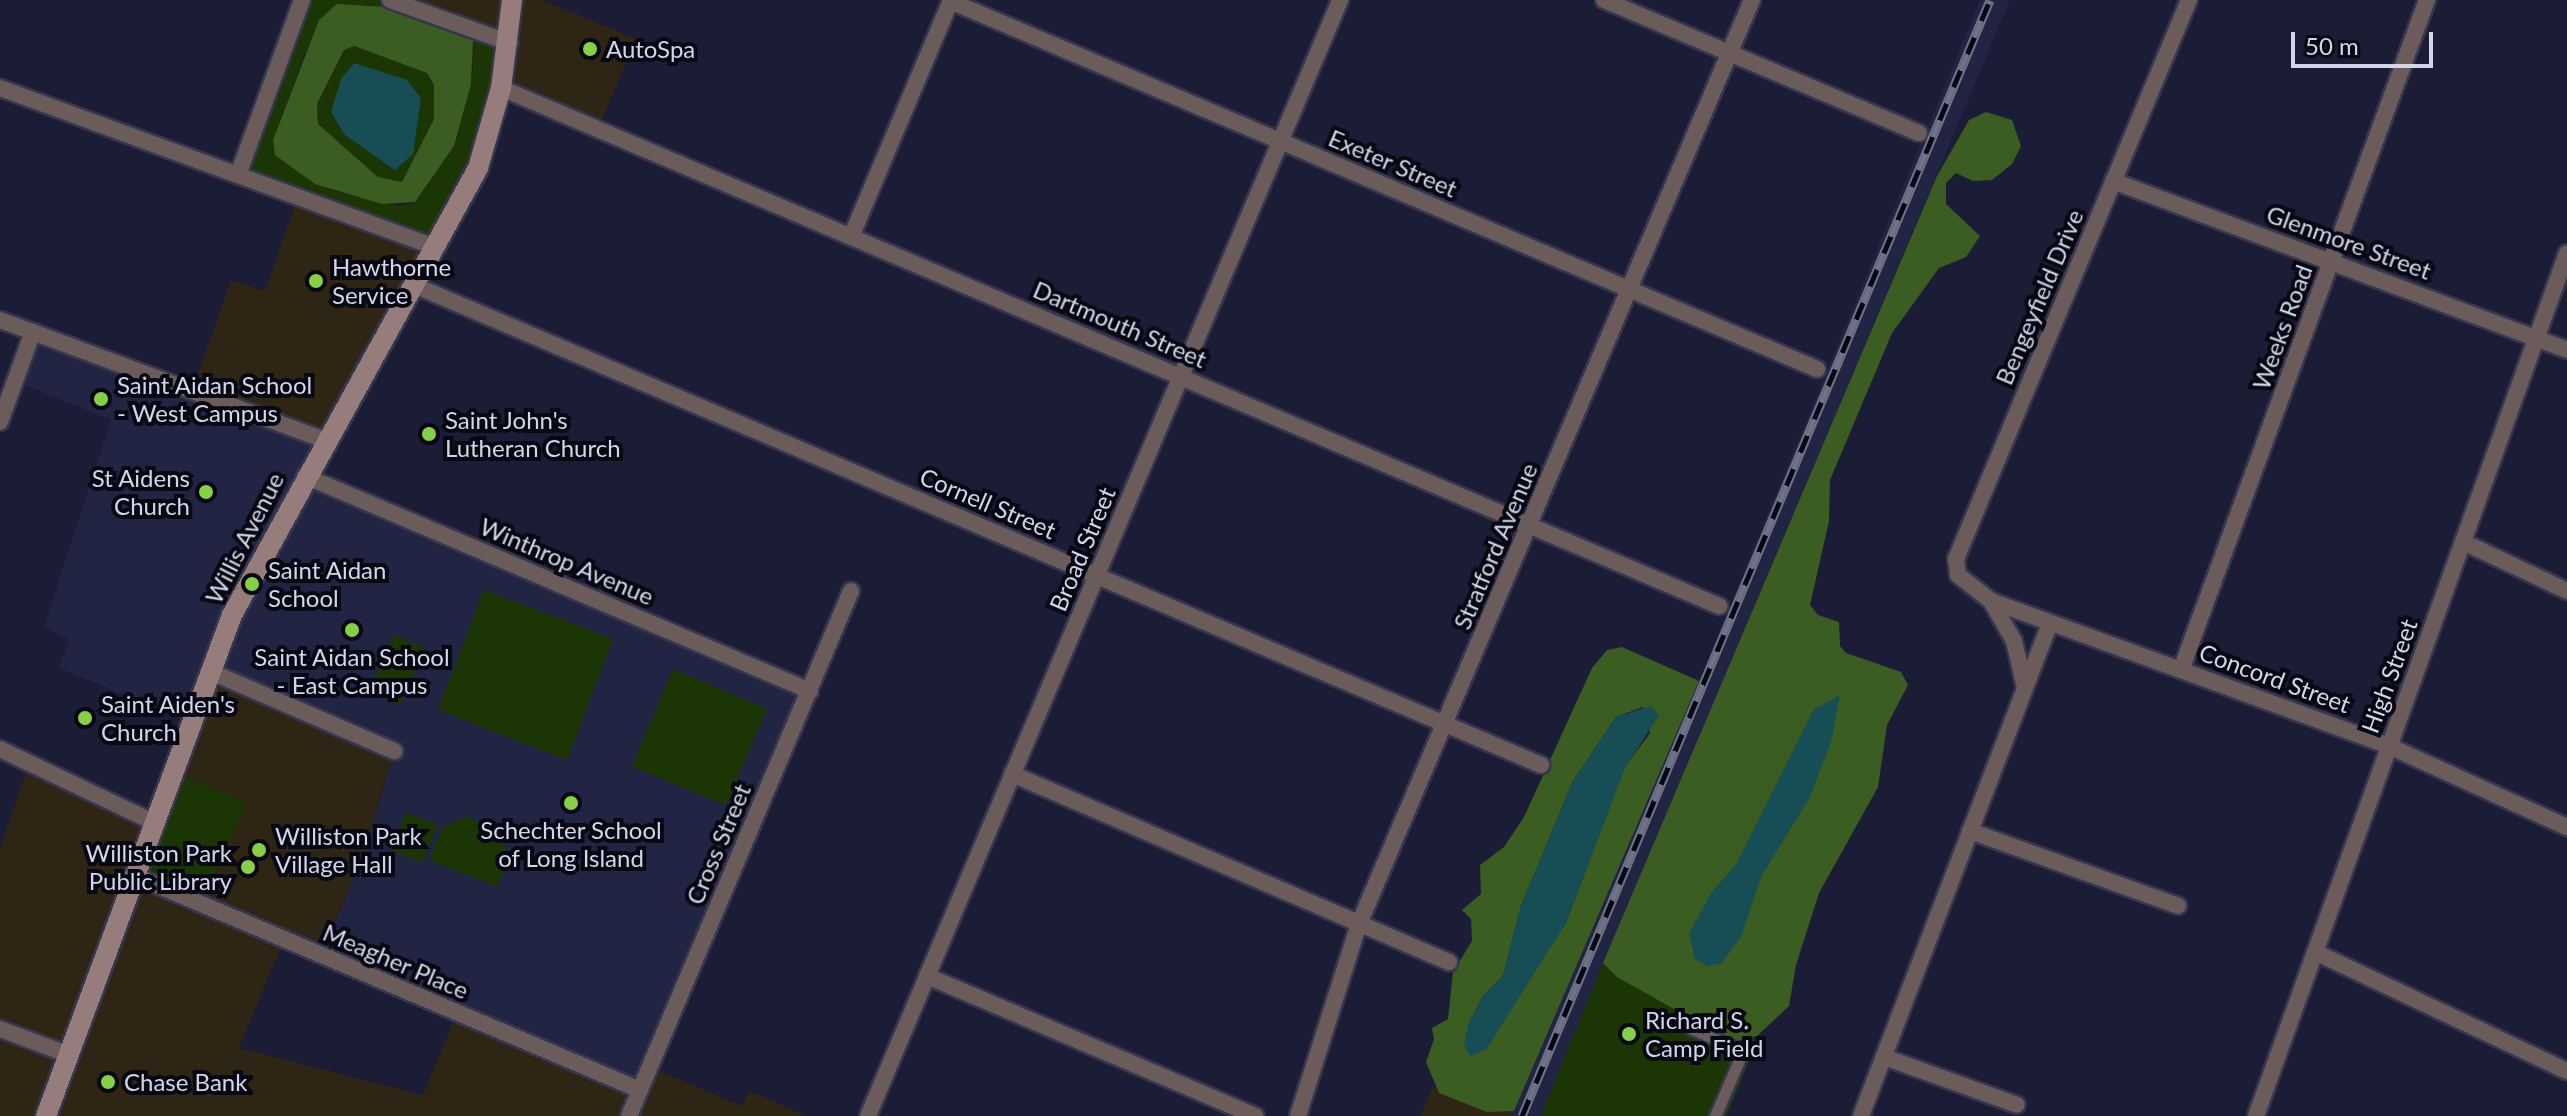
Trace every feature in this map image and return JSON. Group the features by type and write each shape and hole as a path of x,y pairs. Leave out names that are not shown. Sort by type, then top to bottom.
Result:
{"main road":[{"name":"Willis Avenue","path":"46,1116 209,671 250,576 325,440 416,286 478,168 501,88 510,43 512,0"}],"street":[{"path":"238,175 302,0"},
{"path":"390,0 510,43"},
{"name":"Broad Street","path":"868,1116 1340,0"},
{"path":"1604,0 1919,133"},
{"name":"Stratford Avenue","path":"1298,1116 1359,924 1752,0"},
{"name":"Bengeyfield Drive","path":"2050,623 1991,601 1958,575 1956,559 2189,0"},
{"name":"Weeks Road","path":"2181,670 2427,0"},
{"path":"851,237 950,1"},
{"name":"Exeter Street","path":"950,1 1817,369"},
{"path":"0,88 437,248"},
{"name":"Dartmouth Street","path":"501,88 1719,606"},
{"name":"Glenmore Street","path":"2113,181 2537,336 2567,350"},
{"name":"High Street","path":"2256,1116 2567,253"},
{"name":"Cornell Street","path":"416,286 1541,765"},
{"path":"0,320 325,440"},
{"path":"0,422 33,332"},
{"name":"Winthrop Avenue","path":"305,476 810,691"},
{"path":"2463,542 2567,591"},
{"name":"Cross Street","path":"629,1116 851,591"},
{"name":"Bengeyfield Drive","path":"1991,601 2014,641 2025,690"},
{"path":"1861,1116 2050,623"},
{"name":"Concord Street","path":"2050,623 2389,746 2567,827"},
{"path":"209,671 394,751"},
{"path":"0,749 153,822"},
{"path":"1012,774 1449,962"},
{"path":"1970,831 2178,906"},
{"name":"Meagher Place","path":"133,875 640,1090"},
{"path":"2315,952 2567,1071"},
{"path":"927,976 1255,1116"},
{"path":"1690,1028 1743,1051 1715,1116"},
{"path":"0,1029 67,1054"},
{"path":"1884,1057 2017,1105"}],"shaded area":[{"path":"391,0 542,0 636,39 598,129 501,88"},
{"path":"1980,0 2010,0 1541,1116 1512,1116 1699,681"},
{"path":"354,63 407,80 421,98 413,154 395,170 345,135 331,112 341,79"},
{"path":"298,197 437,248 325,440 192,391 231,280 265,291"},
{"name":"Schechter School of Long Island","path":"33,332 325,440 306,475 810,691 640,1090 320,957 364,854 394,752 209,672 189,722 59,668 69,639 44,627 111,420 15,381"},
{"path":"209,671 394,751 364,854 320,957 283,942 239,1048 423,1095 457,1013 650,1067 742,1106 749,1091 807,1116 0,1116 0,849 29,763 153,822"},
{"path":"1840,695 1831,742 1809,799 1762,875 1741,937 1721,964 1707,966 1695,959 1689,934 1711,893 1737,863 1814,709"},
{"path":"1651,706 1659,715 1625,768 1566,923 1486,1050 1470,1056 1464,1045 1468,1025 1483,996 1503,976 1521,906 1573,781 1616,717"},
{"path":"1433,1087 1514,1111 1512,1116 1420,1116"}],"green space":[{"path":"306,0 391,0 510,43 501,88 434,247 244,175","holes":["337,4 411,14 475,47 471,84 454,146 415,202 399,206 334,191 273,140 306,51"]},
{"path":"337,4 386,7 473,39 471,84 454,146 415,202 382,204 315,184 275,155 273,140 319,20","holes":["354,46 427,73 434,85 434,119 402,182 378,177 318,124 317,104 344,50"]},
{"path":"353,46 427,73 434,85 434,119 402,182 378,177 318,124 317,104 344,50"},
{"path":"1986,112 2012,120 2021,146 2012,164 1992,180 1973,181 1956,173 1946,183 1946,204 1980,236 1966,257 1939,268 1892,333 1830,480 1829,521 1810,605 1818,615 1839,622 1840,646 1846,653 1901,672 1908,685 1887,725 1878,787 1819,893 1796,965 1789,1006 1757,1036 1733,1042 1617,977 1603,963 1937,176 1969,120"},
{"path":"484,590 613,639 567,760 438,710"},
{"path":"394,635 425,648 400,705 369,692"},
{"path":"1622,647 1699,681 1514,1111 1487,1112 1439,1093 1426,1062 1434,1039 1432,1028 1448,1019 1453,972 1472,941 1471,919 1462,910 1481,894 1480,865 1504,847 1524,817 1592,668 1607,650","holes":["1643,707 1650,733 1624,768 1566,923 1514,999 1468,1025 1483,996 1503,976 1521,906 1573,781 1616,717"]},
{"path":"673,669 767,709 726,806 632,766"},
{"path":"171,771 246,802 203,903 133,875"},
{"path":"406,812 438,825 422,863 391,850"},
{"path":"466,816 499,830 509,856 497,887 429,860 442,828"},
{"path":"1603,963 1761,1032 1727,1116 1541,1116"}],"railway":[{"path":"1522,1116 1990,0"}],"place":[{"name":"AutoSpa","path":"590,49"},
{"name":"Hawthorne Service","path":"316,281"},
{"name":"Saint Aidan School - West Campus","path":"101,399"},
{"name":"Saint John's Lutheran Church","path":"429,434"},
{"name":"St Aidens Church","path":"206,492"},
{"name":"Saint Aidan School","path":"252,584"},
{"name":"Saint Aidan School - East Campus","path":"352,630"},
{"name":"Saint Aiden's Church","path":"85,718"},
{"name":"Schechter School of Long Island","path":"571,803"},
{"name":"Williston Park Village Hall","path":"259,850"},
{"name":"Williston Park Public Library","path":"248,867"},
{"name":"Richard S. Camp Field","path":"1629,1034"},
{"name":"Chase Bank","path":"108,1082"}]}
